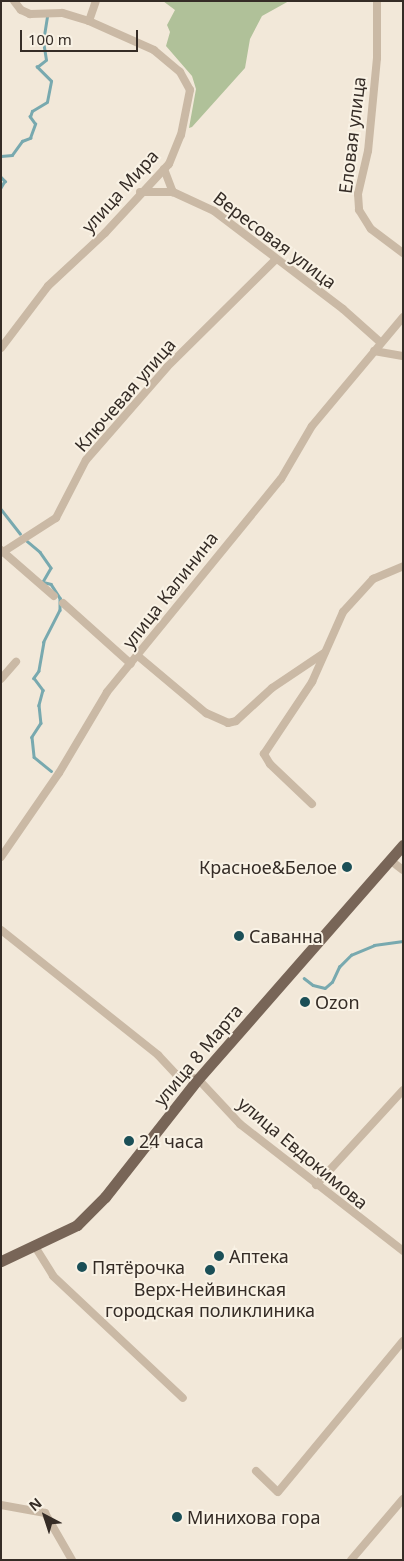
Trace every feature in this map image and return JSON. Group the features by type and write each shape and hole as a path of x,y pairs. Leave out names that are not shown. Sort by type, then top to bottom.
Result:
{"main road":[{"name":"улица 8 Марта","path":"1,1261 77,1224 105,1197 198,1079 403,845"}],"street":[{"name":"улица Мира","path":"1,348 48,286 115,223 140,192 164,169 181,135 190,90 185,78 154,50 89,20 62,13 30,14 21,10 14,1"},
{"path":"89,20 96,1"},
{"name":"Еловая улица","path":"377,1 377,58 368,151 358,194 359,210 371,229 403,253"},
{"path":"164,169 173,192"},
{"name":"Вересовая улица","path":"140,192 173,192 214,211 343,309 380,342"},
{"name":"Ключевая улица","path":"2,551 56,518 86,460 167,366 276,258"},
{"name":"улица Калинина","path":"1,858 59,773 96,708 280,479 312,426 343,393 380,342 403,317"},
{"path":"374,351 403,356"},
{"path":"2,551 54,596"},
{"path":"312,804 270,764 264,754 312,682 340,618 373,579 403,566"},
{"path":"63,603 131,664"},
{"path":"138,656 206,714 228,723 236,721 272,688 325,653"},
{"path":"1,679 16,662"},
{"path":"390,860 403,870"},
{"path":"1,930 144,1043 176,1074 198,1079"},
{"name":"улица Евдокимова","path":"198,1079 240,1124 403,1251"},
{"path":"316,1185 403,1090"},
{"path":"34,1245 57,1280 184,1398"},
{"path":"256,1472 278,1492 299,1471 403,1341"},
{"path":"351,1560 403,1499"},
{"path":"1,1505 38,1509 49,1517 72,1560"}],"green space":[{"path":"163,1 289,1 262,16 250,39 245,68 192,127 189,128 196,89 192,76 166,46 170,32 167,25 175,10"}],"waterway":[{"path":"1,156 12,155 22,141 30,138 35,124 30,117 32,111 47,102 51,81 37,67 46,60 43,42 47,17"},
{"path":"1,177 5,181 1,188"},
{"path":"1,509 20,533"},
{"path":"27,541 40,552 51,568 43,582 51,584 60,598 60,610 44,642 39,671 34,678 43,690 39,705 41,723 32,737 34,757 51,771"},
{"path":"304,978 313,985 325,988 332,982 339,967 351,955 374,945 403,941"}],"place":[{"name":"Красное&Белое","path":"347,867"},
{"name":"Саванна","path":"239,936"},
{"name":"Ozon","path":"305,1002"},
{"name":"24 часа","path":"129,1141"},
{"name":"Аптека","path":"219,1256"},
{"name":"Пятёрочка","path":"82,1267"},
{"name":"Верх-Нейвинская городская поликлиника","path":"210,1270"},
{"name":"Минихова гора","path":"177,1517"}]}
